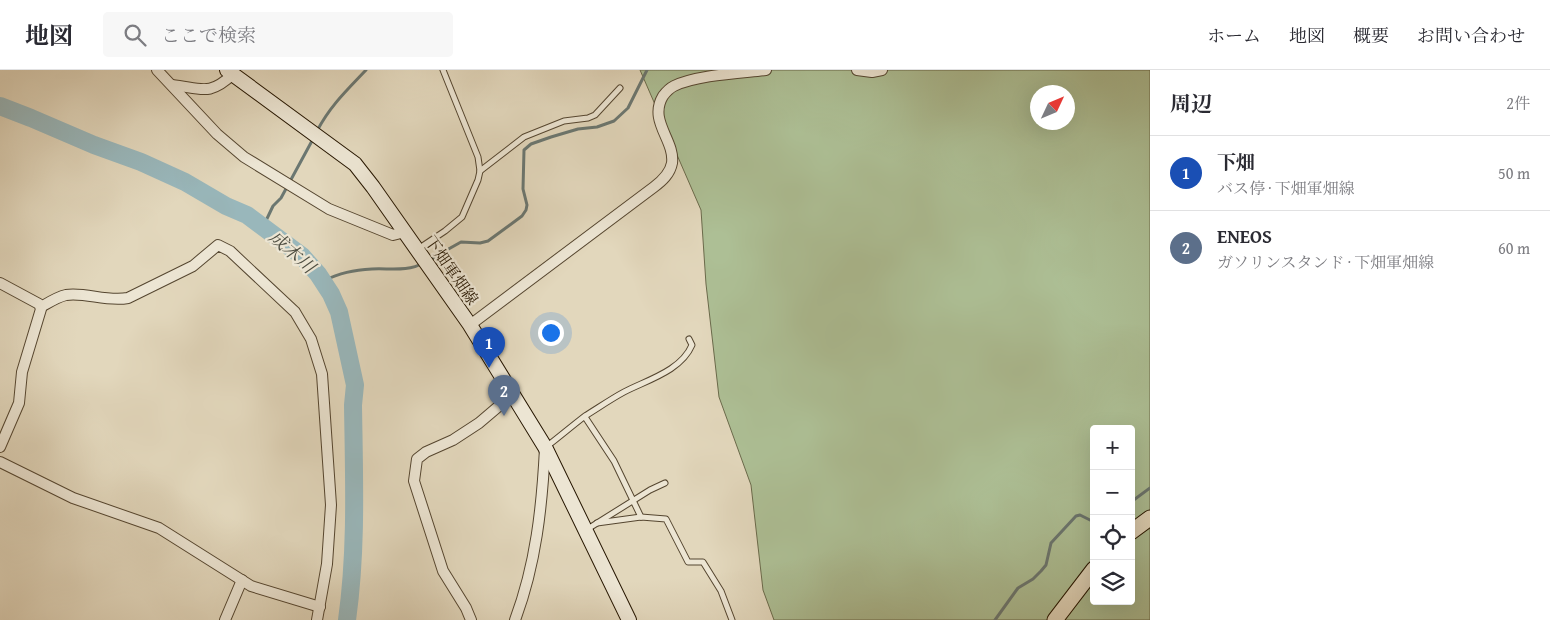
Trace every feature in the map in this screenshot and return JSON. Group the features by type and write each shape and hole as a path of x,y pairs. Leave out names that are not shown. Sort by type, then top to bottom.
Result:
{"main road":[{"name":"下畑軍畑線","path":"230,72 355,164 405,232 470,325 592,527 628,620"},
{"path":"1135,529 1150,518"},
{"path":"1055,620 1090,574"}],"street":[{"path":"157,70 216,134 250,162 329,210 393,235 405,232"},
{"path":"470,325 654,187 669,173 672,156 659,119 659,106 667,91 674,86 697,79 766,70"},
{"path":"857,70 872,72 882,70"},
{"path":"172,85 204,90 214,89 226,81 230,72"},
{"path":"0,447 19,403 22,372 41,307 66,295 117,300 128,298 193,266 218,245 230,251 295,312 311,339 322,374 331,505 327,564 317,620"},
{"path":"0,284 39,304 41,307"},
{"path":"471,620 466,608 442,571 414,481 417,459 426,452 453,440 479,423 513,394"},
{"path":"515,620 532,566 542,496 545,447"},
{"path":"0,462 74,498 159,528 242,580 261,589 320,607"},
{"path":"225,620 242,580"}],"lane":[{"path":"417,250 462,217 480,171 478,157 443,70"},
{"path":"480,171 524,137 564,122 595,115 620,88"},
{"path":"545,447 585,417 682,361 689,353 692,345 689,339"},
{"path":"585,417 614,461 641,517"},
{"path":"592,527 665,483"},
{"path":"592,527 641,517 666,519 688,562 703,562 721,591 732,620"}],"green space":[{"path":"640,70 1150,70 1150,620 774,620 763,590 751,485 719,397 706,284 701,210"}],"waterway":[{"path":"317,131 333,106 366,70"},
{"path":"429,260 461,242 480,243 488,241 522,216 527,205 523,189 524,150 531,144 551,137 578,129 597,127 614,121 628,108 647,70"},
{"name":"成木川","path":"0,106 94,145 141,162 185,182 226,206 247,215 302,256 318,274 331,294 339,312 355,385 353,405 354,540 347,620"},
{"path":"263,227 273,206 281,198 313,139"},
{"path":"323,281 353,271 405,269 423,263"},
{"path":"1135,499 1150,488"},
{"path":"995,620 1018,588 1033,579 1046,565 1051,543 1076,516 1080,515 1090,520"}],"place":[{"name":"下畑","path":"489,368"},
{"name":"ENEOS","path":"504,416"}]}
